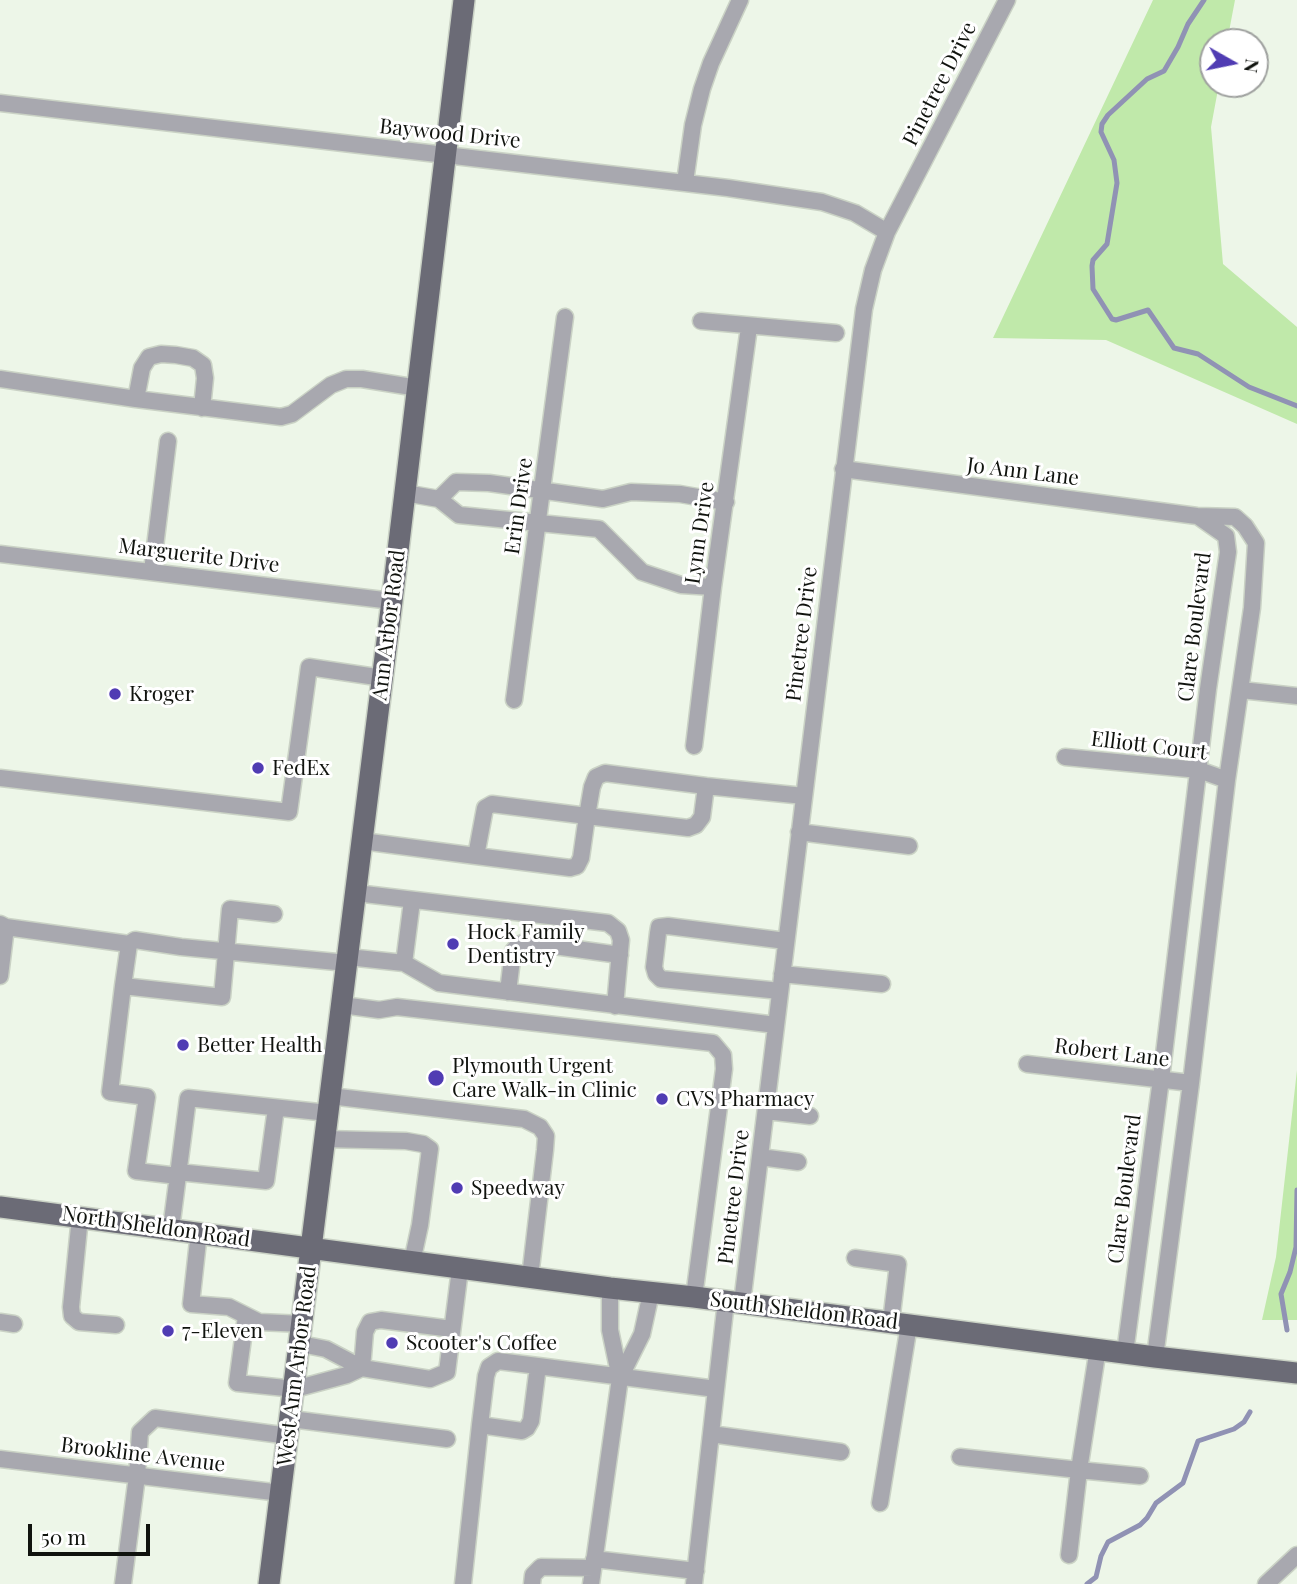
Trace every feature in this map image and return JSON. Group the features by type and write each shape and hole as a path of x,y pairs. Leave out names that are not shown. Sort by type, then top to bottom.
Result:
{"main road":[{"name":"Ann Arbor Road","path":"312,1250 464,0"},
{"name":"North Sheldon Road","path":"0,1207 199,1232 312,1250"},
{"name":"South Sheldon Road","path":"312,1250 1297,1373"},
{"name":"West Ann Arbor Road","path":"281,1488 312,1250"},
{"path":"270,1584 281,1488"}],"street":[{"path":"685,182 693,124 702,89 740,0"},
{"name":"Pinetree Drive","path":"695,1577 716,1389 760,1157 864,309 873,270 887,232 1007,0"},
{"name":"Baywood Drive","path":"0,103 685,182 822,202 855,214 887,232"},
{"name":"Erin Drive","path":"514,701 565,317"},
{"path":"701,321 836,333"},
{"name":"Lynn Drive","path":"694,746 749,327"},
{"path":"136,399 142,368 149,357 161,354 176,355 193,358 203,365 205,378 202,408"},
{"path":"0,379 281,417 292,414 331,385 346,379 418,388"},
{"path":"152,572 168,441"},
{"name":"Jo Ann Lane","path":"843,469 1197,516"},
{"path":"439,499 456,482 489,483 603,499 631,492 680,494 726,502"},
{"path":"405,492 439,499 459,515 599,529 642,572 681,585 713,587"},
{"path":"599,529 603,499"},
{"path":"1155,1357 1227,780 1252,608 1256,543 1245,526 1235,517 1197,516"},
{"name":"Clare Boulevard","path":"1125,1353 1208,689 1228,551 1226,536 1197,516"},
{"name":"Marguerite Drive","path":"0,554 392,601"},
{"path":"0,778 289,812 309,667 383,678"},
{"path":"1241,690 1297,696"},
{"name":"Elliott Court","path":"1065,757 1199,770 1227,780"},
{"path":"362,841 569,868 576,866 581,858 592,787 596,777 605,773 804,796"},
{"path":"476,856 485,808 492,804 688,828 696,825 702,817 706,786"},
{"path":"799,832 909,846"},
{"path":"356,893 608,923 618,931 621,940 615,1006"},
{"path":"404,963 412,901"},
{"path":"123,986 222,997 230,909 274,914"},
{"path":"0,976 3,925 129,944 135,940 227,952 404,963 439,983 776,1025"},
{"path":"786,941 668,926 659,928 654,967 661,979 882,984"},
{"path":"508,992 513,951 518,945 525,943 620,955"},
{"path":"129,944 110,1092 147,1097 136,1171 265,1181 276,1108"},
{"path":"342,1005 379,1010 397,1006 713,1043 723,1055 724,1069 694,1297"},
{"name":"Robert Lane","path":"1027,1064 1191,1083"},
{"path":"172,1229 188,1098 276,1108 329,1105 524,1119 540,1127 546,1136 530,1277"},
{"path":"766,1111 810,1116"},
{"path":"325,1139 406,1141 423,1144 430,1149 420,1226 412,1262"},
{"path":"760,1157 798,1162"},
{"path":"80,1217 72,1316 79,1322 116,1325"},
{"path":"199,1232 191,1304 229,1307 259,1322 302,1334 362,1368 430,1379 447,1372 460,1269"},
{"path":"855,1258 898,1264 900,1323 880,1503"},
{"path":"610,1288 610,1330 620,1378"},
{"path":"592,1570 620,1378 642,1334 651,1293"},
{"path":"246,1316 237,1383 295,1389 347,1375 362,1368"},
{"path":"362,1368 365,1332 370,1322 381,1320 452,1329"},
{"path":"1069,1555 1098,1348"},
{"path":"463,1584 489,1367 498,1361 716,1389"},
{"path":"480,1425 522,1431 527,1428 531,1421 538,1366"},
{"path":"123,1584 140,1432 155,1418 447,1439"},
{"path":"711,1434 841,1452"},
{"path":"960,1457 1140,1476"},
{"name":"Brookline Avenue","path":"0,1460 137,1476 281,1488"},
{"path":"1266,1584 1297,1555"},
{"path":"532,1584 533,1575 541,1567 695,1577"}],"green space":[{"path":"1153,0 1235,0 1230,28 1199,28 1199,98 1216,98 1211,127 1223,264 1297,327 1297,424 1106,340 993,338"},
{"path":"1297,1070 1297,1320 1262,1320 1276,1257"}],"waterway":[{"path":"1204,0 1188,24 1164,71 1147,79 1108,115 1102,124 1101,132 1114,160 1117,183 1107,244 1093,260 1093,289 1112,319 1148,310 1174,348 1198,354 1249,387 1297,406"},
{"path":"1287,1330 1281,1294 1296,1247 1297,1190"},
{"path":"1087,1584 1096,1577 1108,1542 1140,1525 1156,1503 1183,1483 1198,1441 1234,1429 1244,1422 1250,1412"}],"place":[{"name":"Kroger","path":"115,694"},
{"name":"FedEx","path":"258,768"},
{"name":"Hock Family Dentistry","path":"453,944"},
{"name":"Better Health","path":"183,1045"},
{"name":"Plymouth Urgent Care Walk-in Clinic","path":"436,1078"},
{"name":"CVS Pharmacy","path":"662,1099"},
{"name":"Speedway","path":"457,1188"},
{"name":"7-Eleven","path":"168,1331"},
{"name":"Scooter's Coffee","path":"392,1343"}]}
